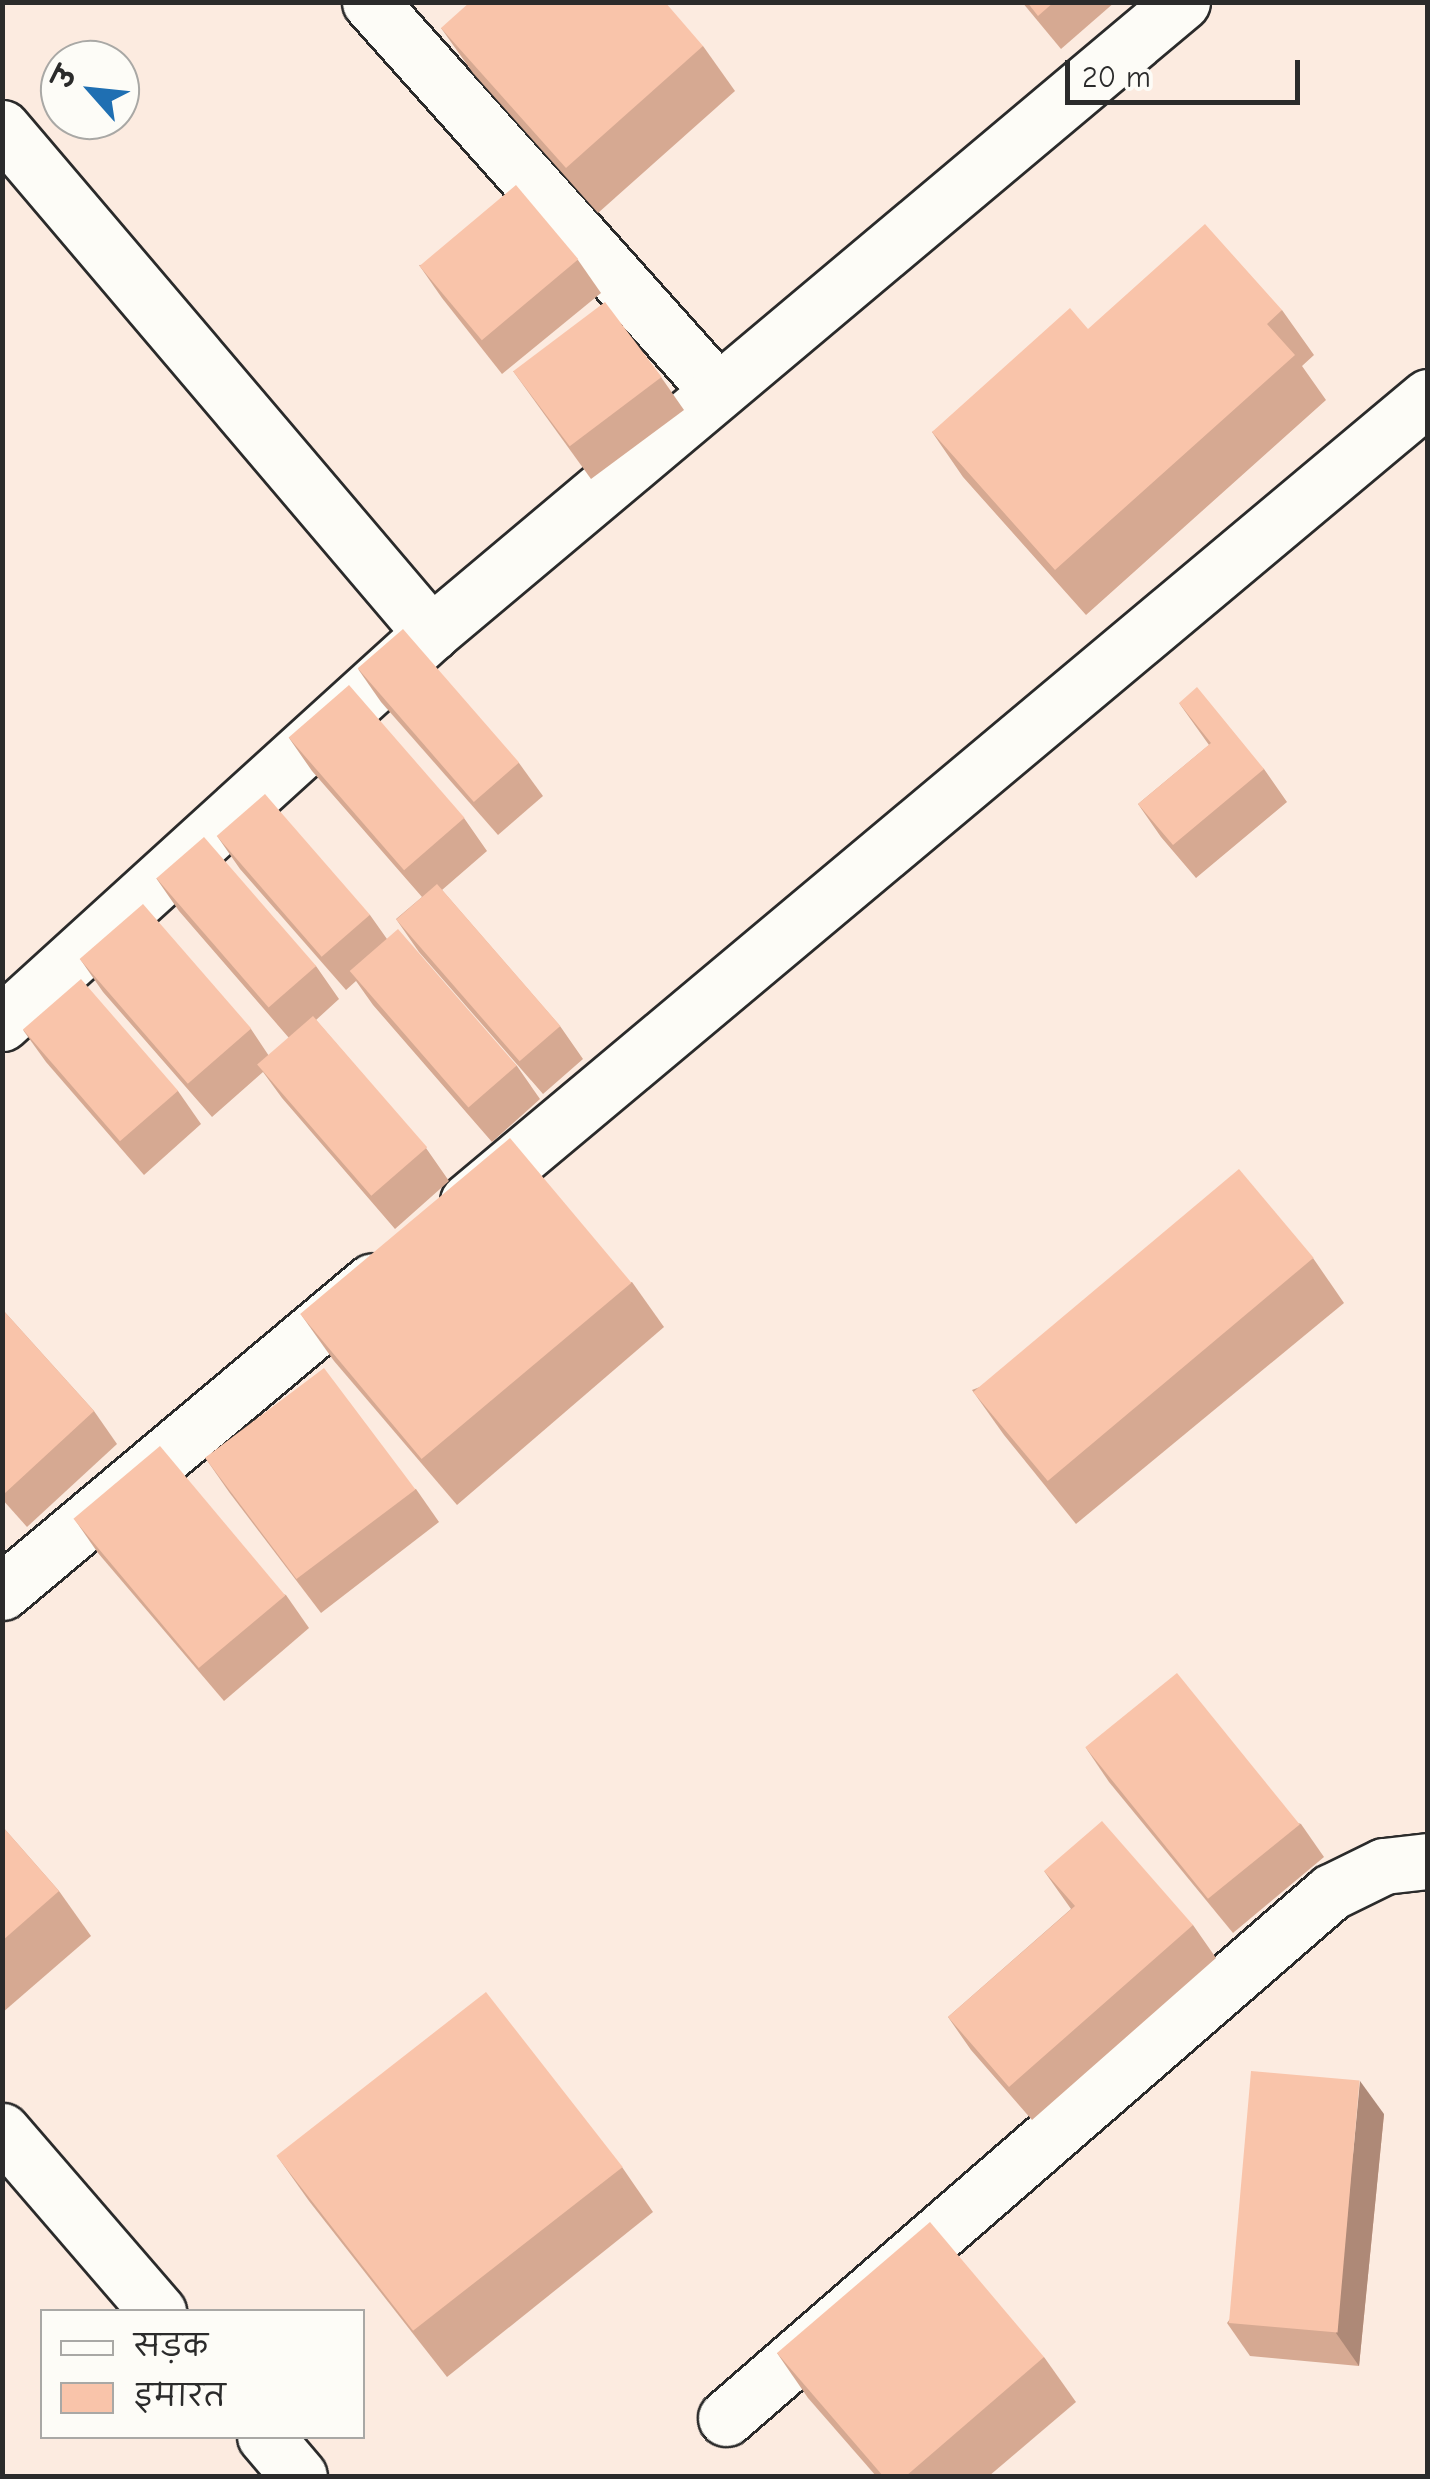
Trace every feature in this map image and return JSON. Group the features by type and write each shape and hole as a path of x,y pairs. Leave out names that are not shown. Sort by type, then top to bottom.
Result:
{"street":[{"path":"370,2 718,391"},
{"path":"2,1023 431,633 1182,2"},
{"path":"2,128 431,633"},
{"path":"2,1592 1428,398"},
{"path":"726,2418 1331,1892 1384,1866 1428,1861"},
{"path":"2,2131 155,2309"},
{"path":"268,2439 299,2476"}],"building":[{"path":"470,2 665,2 703,46 566,168 441,28"},
{"path":"1027,2 1054,2 1038,16"},
{"path":"516,185 578,259 482,340 419,266"},
{"path":"1205,224 1282,310 1267,324 1295,355 1055,570 932,432 1070,308 1088,329"},
{"path":"605,302 662,377 570,446 513,371"},
{"path":"403,629 519,763 474,802 358,668"},
{"path":"349,685 464,818 404,870 289,737"},
{"path":"1197,687 1264,769 1173,845 1138,804 1211,743 1179,703"},
{"path":"265,794 370,915 322,957 217,836"},
{"path":"204,837 316,966 269,1007 156,878"},
{"path":"437,884 560,1026 520,1061 396,919"},
{"path":"143,904 251,1029 188,1084 80,959"},
{"path":"398,929 517,1066 468,1108 350,971"},
{"path":"81,979 178,1091 120,1141 23,1030"},
{"path":"313,1016 427,1147 371,1196 257,1065"},
{"path":"510,1138 631,1283 422,1459 300,1314"},
{"path":"1239,1169 1314,1258 1048,1481 973,1392"},
{"path":"2,1309 94,1411 4,1494 2,1492"},
{"path":"324,1368 415,1489 296,1579 205,1458"},
{"path":"160,1446 285,1595 199,1668 73,1519"},
{"path":"1177,1673 1300,1825 1208,1899 1085,1747"},
{"path":"1102,1821 1193,1925 1009,2087 948,2017 1075,1906 1044,1871"},
{"path":"2,1826 59,1891 2,1941"},
{"path":"486,1992 623,2167 413,2331 276,2156"},
{"path":"1251,2071 1360,2080 1338,2333 1229,2323"},
{"path":"930,2222 1044,2357 906,2476 883,2476 777,2353"}]}
